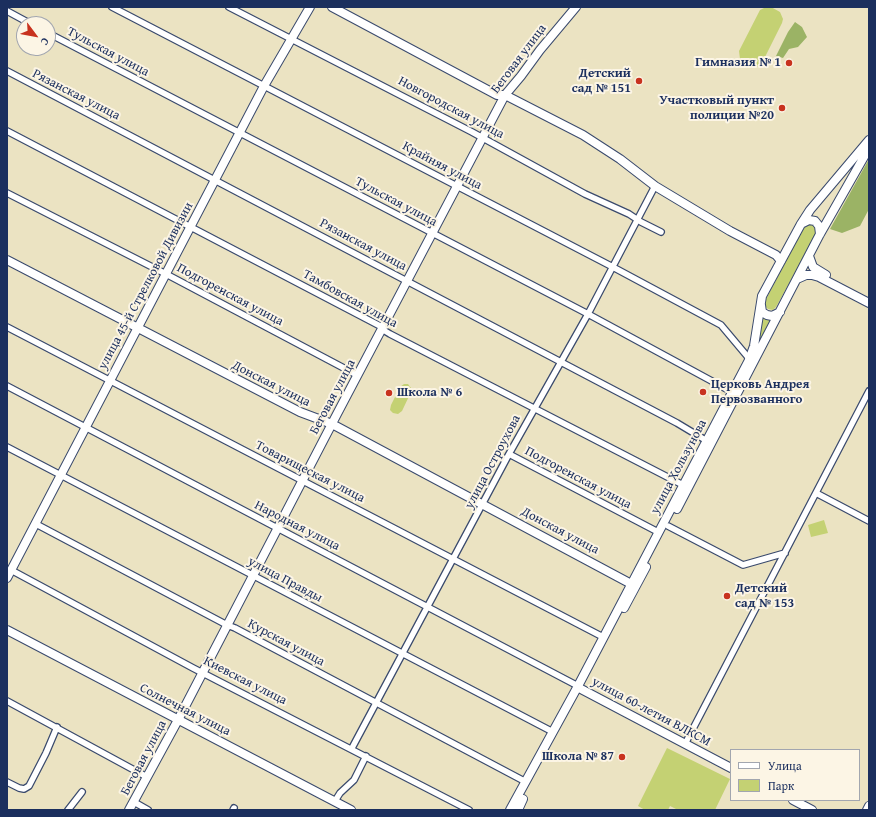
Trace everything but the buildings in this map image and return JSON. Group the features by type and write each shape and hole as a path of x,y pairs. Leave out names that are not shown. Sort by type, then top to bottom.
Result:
{"main road":[{"name":"улица 45-й Стрелковой Дивизии","path":"7,578 264,86 310,7"},
{"path":"332,7 497,95 505,95 583,135 614,155 655,186 776,255 781,261"},
{"name":"Беговая улица","path":"129,810 178,720 382,327 505,95 576,7"},
{"name":"улица Хользунова","path":"510,810 634,585 658,532 749,360 754,346 762,296 786,251 810,210 869,140"},
{"name":"улица Хользунова","path":"517,810 603,637 668,526 820,234 869,148"},
{"path":"849,164 854,162 857,164 858,169"},
{"path":"709,218 732,227 778,251 786,251"},
{"path":"801,224 809,220 815,222 819,226 820,234"},
{"path":"809,256 813,267 816,270 869,298"},
{"name":"Донская улица","path":"7,260 311,418 332,424 634,585"},
{"path":"797,279 806,275 819,277 869,303"},
{"path":"761,304 762,312 767,315 772,316 780,312"},
{"name":"Солнечная улица","path":"7,630 351,810"},
{"name":"улица 60-летия ВЛКСМ","path":"579,687 730,767"},
{"path":"795,801 812,810"},
{"path":"867,810 869,806"}],"street":[{"name":"Крайняя улица","path":"112,7 355,132 721,325 749,360"},
{"name":"Новгородская улица","path":"229,7 482,138 585,194 630,214 661,232"},
{"path":"7,11 16,16"},
{"name":"Тульская улица","path":"56,37 588,314 732,392"},
{"name":"Рязанская улица","path":"7,72 562,362 677,423 707,441"},
{"name":"Тамбовская улица","path":"7,131 382,327 384,331 683,485"},
{"name":"улица Остроухова","path":"352,748 509,454 588,314 655,186"},
{"name":"Подгоренская улица","path":"7,192 357,375"},
{"name":"Товарищеская улица","path":"7,327 603,637"},
{"name":"Народная улица","path":"7,386 579,687"},
{"path":"685,744 869,391"},
{"name":"улица Правды","path":"7,447 553,732"},
{"name":"Подгоренская улица","path":"509,454 658,532"},
{"path":"816,493 869,521"},
{"name":"Курская улица","path":"36,524 526,782"},
{"path":"668,526 743,565 785,553"},
{"name":"Киевская улица","path":"11,570 203,672 469,810"},
{"path":"7,701 147,777"},
{"path":"7,782 19,788 29,786 57,727"},
{"path":"334,801 354,780 366,756"},
{"path":"68,810 82,792"},
{"path":"134,802 148,810"}],"green space":[{"path":"771,7 780,12 783,19 782,23 762,63 757,67 749,67 742,63 739,51 760,10"},
{"path":"795,22 802,27 807,37 798,47 789,49 783,58 776,56 788,32"},
{"path":"869,159 869,209 860,226 842,233 830,229"},
{"path":"811,224 815,226 816,234 776,307 773,310 768,309 765,306 765,301 804,227"},
{"path":"762,315 768,320 773,320 759,345"},
{"path":"404,384 408,384 411,388 411,392 402,411 398,414 393,413 390,410 391,405 400,387"},
{"path":"824,520 828,533 811,537 808,525"},
{"path":"667,748 730,779 715,810 678,810 670,806 668,810 645,810 638,806"}],"place":[{"name":"Гимназия № 1","path":"789,63"},
{"name":"Детский сад № 151","path":"639,81"},
{"name":"Участковый пункт полиции №20","path":"782,108"},
{"name":"Церковь Андрея Первозванного","path":"703,392"},
{"name":"Школа № 6","path":"389,393"},
{"name":"Детский сад № 153","path":"727,596"},
{"name":"Школа № 87","path":"622,757"}]}
